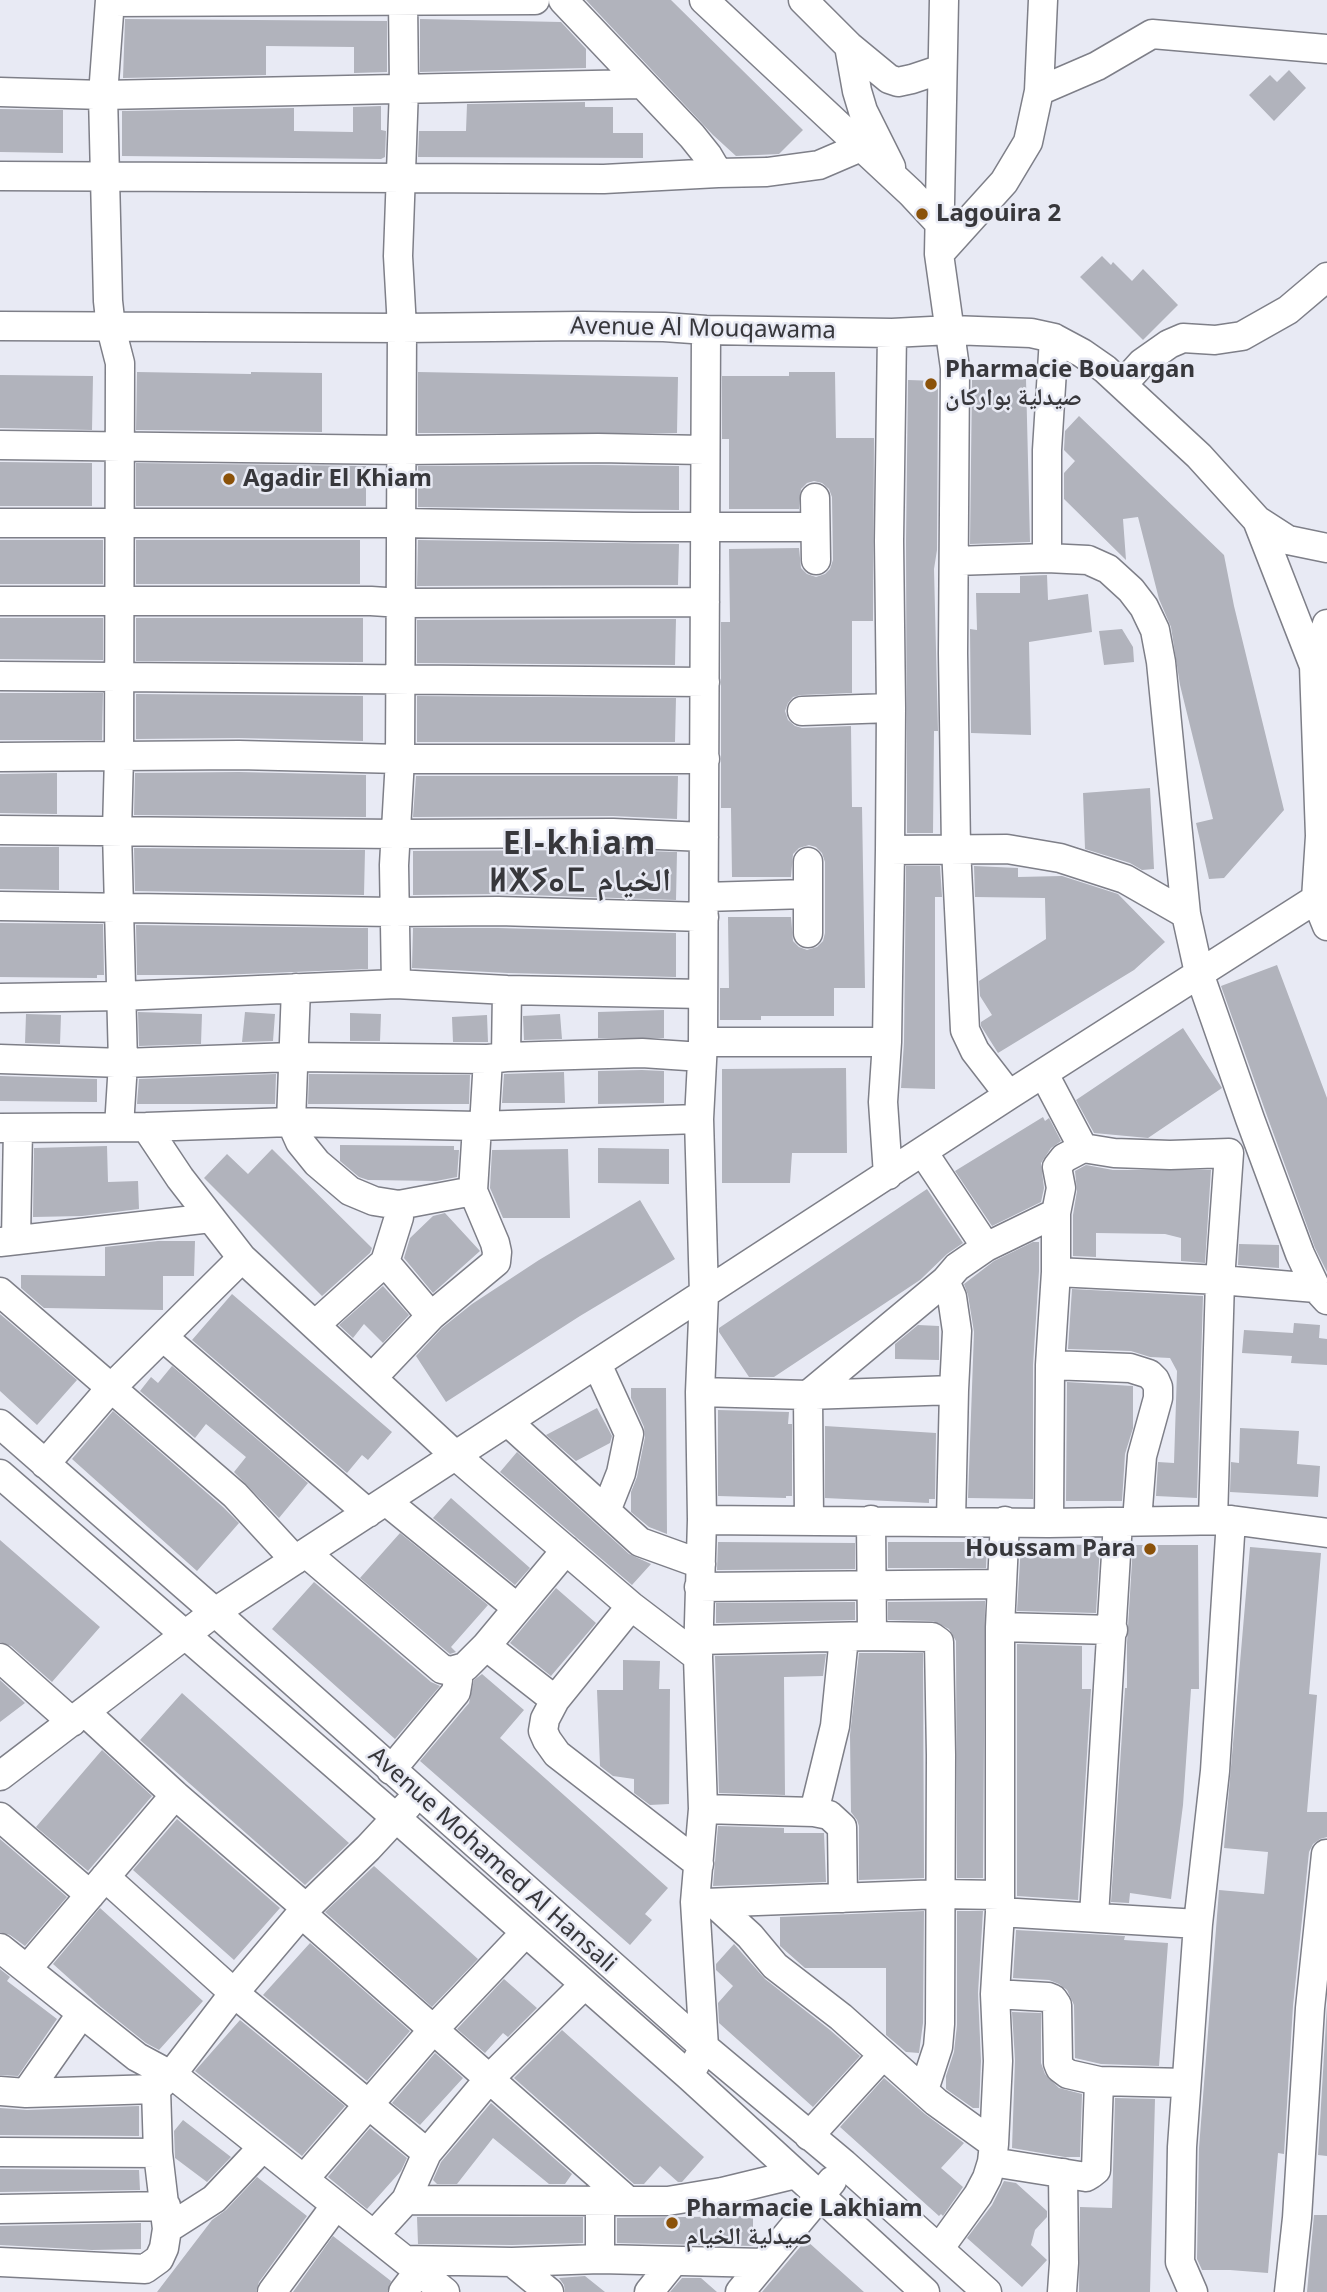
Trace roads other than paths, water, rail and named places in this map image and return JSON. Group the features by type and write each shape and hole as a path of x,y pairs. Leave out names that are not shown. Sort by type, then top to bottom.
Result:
{"street":[{"path":"535,0 110,1 103,95 108,300 111,328 120,363 117,831 123,1063 133,1127 242,1258 456,1456 631,1606 698,1648 858,1637 932,1637 939,1642 940,2024 938,2047 924,2090"},
{"path":"563,0 692,136 718,173"},
{"path":"704,0 939,223"},
{"path":"944,0 939,254 955,368 956,848 965,1030 975,1051 1009,1096"},
{"path":"939,254 1004,182 1028,142 1039,91 1043,0"},
{"path":"396,984 394,912 400,759 402,450 402,328 398,256 404,88 403,1"},
{"path":"812,5 849,46 894,81 912,79 942,69"},
{"path":"1039,91 1097,66 1152,34 1327,49"},
{"path":"849,46 856,91 863,111 898,182"},
{"path":"0,92 103,95 641,84"},
{"path":"0,176 604,179 767,172 819,166 861,147"},
{"path":"1123,384 1142,363 1169,345 1183,338 1215,340 1242,336 1288,310 1327,277"},
{"name":"Avenue Al Mouqawama","path":"0,326 583,326 1031,333 1054,338 1082,353 1123,384 1199,456 1257,520 1288,540 1327,548"},
{"path":"689,2077 704,2047 705,1903 699,1864 703,1810 698,1648 702,1520 700,1392 704,1294 699,1119 703,1049 706,330"},
{"path":"888,1175 883,1101 887,1042 890,850 889,541 892,332"},
{"path":"1047,558 1047,450 1054,338"},
{"path":"0,445 402,450 704,450"},
{"path":"815,498 816,560"},
{"path":"1257,520 1314,666 1323,837 1316,899 1327,926"},
{"path":"0,523 815,527"},
{"path":"954,561 1047,558 1088,560 1108,569 1131,590 1144,607 1154,630 1167,701 1186,914 1199,973 1304,1262 1322,1294"},
{"path":"0,601 705,602"},
{"path":"1314,666 1327,624"},
{"path":"0,676 705,682"},
{"path":"802,711 891,708"},
{"path":"0,757 239,755 400,759 705,759"},
{"path":"0,830 613,833 704,837"},
{"path":"890,850 1007,849 1060,858 1125,878 1186,914"},
{"path":"808,862 808,933"},
{"path":"0,906 498,911 704,907 807,894"},
{"path":"0,1776 215,1612 1316,899"},
{"path":"0,998 121,996 396,984 507,990 702,994"},
{"path":"296,988 291,1122 300,1142 317,1163 337,1181 363,1198 399,1205 473,1191"},
{"path":"373,1377 431,1316 496,1262 495,1242 473,1191 481,1126 497,1058 507,990"},
{"path":"0,1059 123,1063 293,1057 497,1058 887,1042"},
{"path":"1044,1074 1083,1148"},
{"path":"211,1219 8,1241 9,1128 291,1122 481,1126 699,1119"},
{"path":"1193,2292 1180,2262 1179,2244 1186,2083 1198,1924 1215,1771 1222,1520 1220,1280 1229,1153 1250,1119"},
{"path":"1049,1523 1056,1213 1061,1188 1057,1167 1064,1158 1083,1148 1125,1154 1229,1153"},
{"path":"923,1152 986,1247"},
{"path":"315,1325 385,1262 399,1217 399,1205"},
{"path":"808,1395 945,1281 957,1267 986,1247 1056,1213"},
{"path":"45,1464 110,1389 242,1258"},
{"path":"385,1262 431,1316"},
{"path":"1056,1272 1220,1280 1322,1294"},
{"path":"945,1281 952,1297 957,1331 951,1520"},
{"path":"0,1292 235,1495 301,1557 442,1669 456,1671 465,1667 486,1646 566,1550"},
{"path":"163,1337 377,1507 516,1607"},
{"path":"597,1364 629,1434 621,1473 606,1511"},
{"path":"1051,1365 1130,1368 1149,1374 1158,1387 1158,1398 1128,1522 1113,1630 1094,1916"},
{"path":"700,1392 808,1395 954,1390"},
{"path":"808,1395 809,1520"},
{"path":"508,1422 640,1542 700,1575 871,1584 1001,1584"},
{"name":"Avenue Mohamed Al Hansali","path":"0,1424 704,2047 844,2164 987,2292"},
{"name":"Avenue Mohamed Al Hansali","path":"0,1474 395,1817 689,2077 925,2292"},
{"path":"702,1520 951,1520 1049,1523 1222,1520 1327,1533"},
{"path":"814,1812 871,1584 871,1520"},
{"path":"939,2249 978,2195 993,2153 998,2061 995,1994 1000,1904 1000,1627 1005,1521"},
{"path":"631,1606 555,1700 543,1725 543,1731 551,1747 699,1864"},
{"path":"1000,1627 1113,1630"},
{"path":"486,1646 555,1700"},
{"path":"0,1658 175,1795 433,2030 628,2201"},
{"path":"391,1770 456,1692 456,1671"},
{"path":"0,2262 72,2279 144,2281 164,2248 166,2218 158,2152 164,2082 234,1993 304,1911 369,1848 418,1794"},
{"path":"27,1969 175,1795"},
{"path":"703,1810 814,1812 829,1815 842,1827 843,1898"},
{"path":"0,1817 98,1886 234,1993 427,2153"},
{"path":"1289,2292 1316,2076 1327,1850"},
{"path":"705,1903 941,1894 1094,1916 1198,1924"},
{"path":"705,1903 750,1936 775,1966 841,2017 993,2153 1063,2174 1086,2177 1096,2170 1099,2081"},
{"path":"304,2179 433,2030 525,1933"},
{"path":"0,1948 144,2062 164,2082 263,2147 304,2179 374,2235 409,2275 445,2292"},
{"path":"374,2235 406,2200 427,2153 489,2079 583,1985"},
{"path":"995,1994 1053,1999 1057,2005 1060,2068 1081,2078 1099,2081 1186,2083"},
{"path":"7,2094 82,2013"},
{"path":"809,2136 883,2055"},
{"path":"7,2094 164,2082"},
{"path":"0,2209 166,2218 214,2199 263,2147"},
{"path":"0,2152 158,2152"},
{"path":"740,2292 802,2216 821,2197 844,2164"},
{"path":"406,2200 668,2201 796,2174"},
{"path":"1062,2292 1063,2174"},
{"path":"600,2201 600,2259"},
{"path":"272,2292 336,2205"},
{"path":"409,2275 512,2262 600,2259 764,2263"},
{"path":"649,2292 674,2261"},
{"path":"512,2262 549,2292"}],"place":[{"name":"Lagouira 2","path":"922,214"},
{"name":"Pharmacie Bouargan صيدلية بواركان","path":"931,384"},
{"name":"Agadir El Khiam","path":"229,479"},
{"name":"Houssam Para","path":"1150,1549"},
{"name":"Pharmacie Lakhiam صيدلية الخيام","path":"672,2223"}],"district":[{"name":"El-khiam ⵍⵅⵢⴰⵎ الخيام","path":"580,864"}]}
